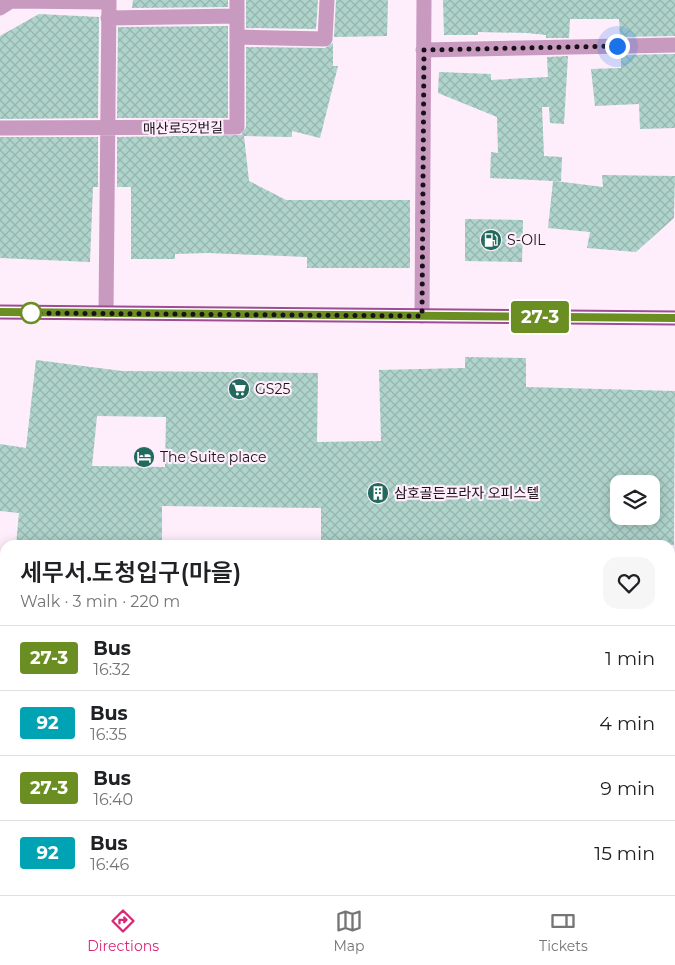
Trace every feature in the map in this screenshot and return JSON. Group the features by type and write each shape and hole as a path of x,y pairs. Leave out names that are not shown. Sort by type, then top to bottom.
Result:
{"main road":[{"path":"0,312 675,318"}],"street":[{"name":"매산로52번길","path":"108,129 237,127 237,0"},
{"path":"237,37 325,39 327,0"},
{"path":"422,316 424,0"},
{"path":"7,3 109,1 106,313"},
{"path":"108,18 237,16"},
{"path":"424,50 675,46"},
{"path":"0,128 108,129"}],"building":[{"path":"133,0 228,0 228,7 132,8"},
{"path":"246,0 318,0 316,29 246,28"},
{"path":"336,0 388,0 387,36 334,37"},
{"path":"443,0 675,0 675,36 620,37 619,19 570,19 569,38 546,38 546,35 527,33 478,32 478,35 444,35"},
{"path":"39,14 99,17 98,118 0,119 0,36"},
{"path":"228,26 228,118 117,118 118,27"},
{"path":"333,43 333,66 338,66 320,138 292,131 292,137 244,136 249,181 286,200 410,200 410,268 307,268 307,257 208,253 175,254 175,259 131,259 131,187 117,187 117,137 241,135 246,127 246,47 325,48"},
{"path":"675,54 675,128 640,129 639,104 595,106 591,69 621,68 621,55"},
{"path":"568,56 564,124 550,123 549,107 542,107 544,156 562,157 561,181 555,181 603,187 602,175 675,176 674,218 636,252 587,248 590,232 548,228 553,181 490,178 491,152 498,153 497,117 438,93 439,72 491,74 491,80 548,77 547,57"},
{"path":"0,137 98,137 98,187 93,187 90,262 0,258"},
{"path":"465,219 523,220 522,262 465,261"},
{"path":"465,357 526,358 526,387 675,391 674,540 321,540 321,508 162,506 162,540 16,540 19,513 0,511 0,444 26,448 36,360 122,371 318,373 317,442 381,441 379,370 465,368","holes":["97,416 166,417 165,467 92,466"]}],"bus line":[{"name":"27-3","path":"0,312 675,318"}],"place":[{"name":"S-OIL","path":"491,240"},
{"name":"GS25","path":"239,389"},
{"name":"The Suite place","path":"144,457"},
{"name":"삼호골든프라자 오피스텔","path":"378,493"}],"route":[{"path":"31,313 422,316 424,50 617,46"}]}
